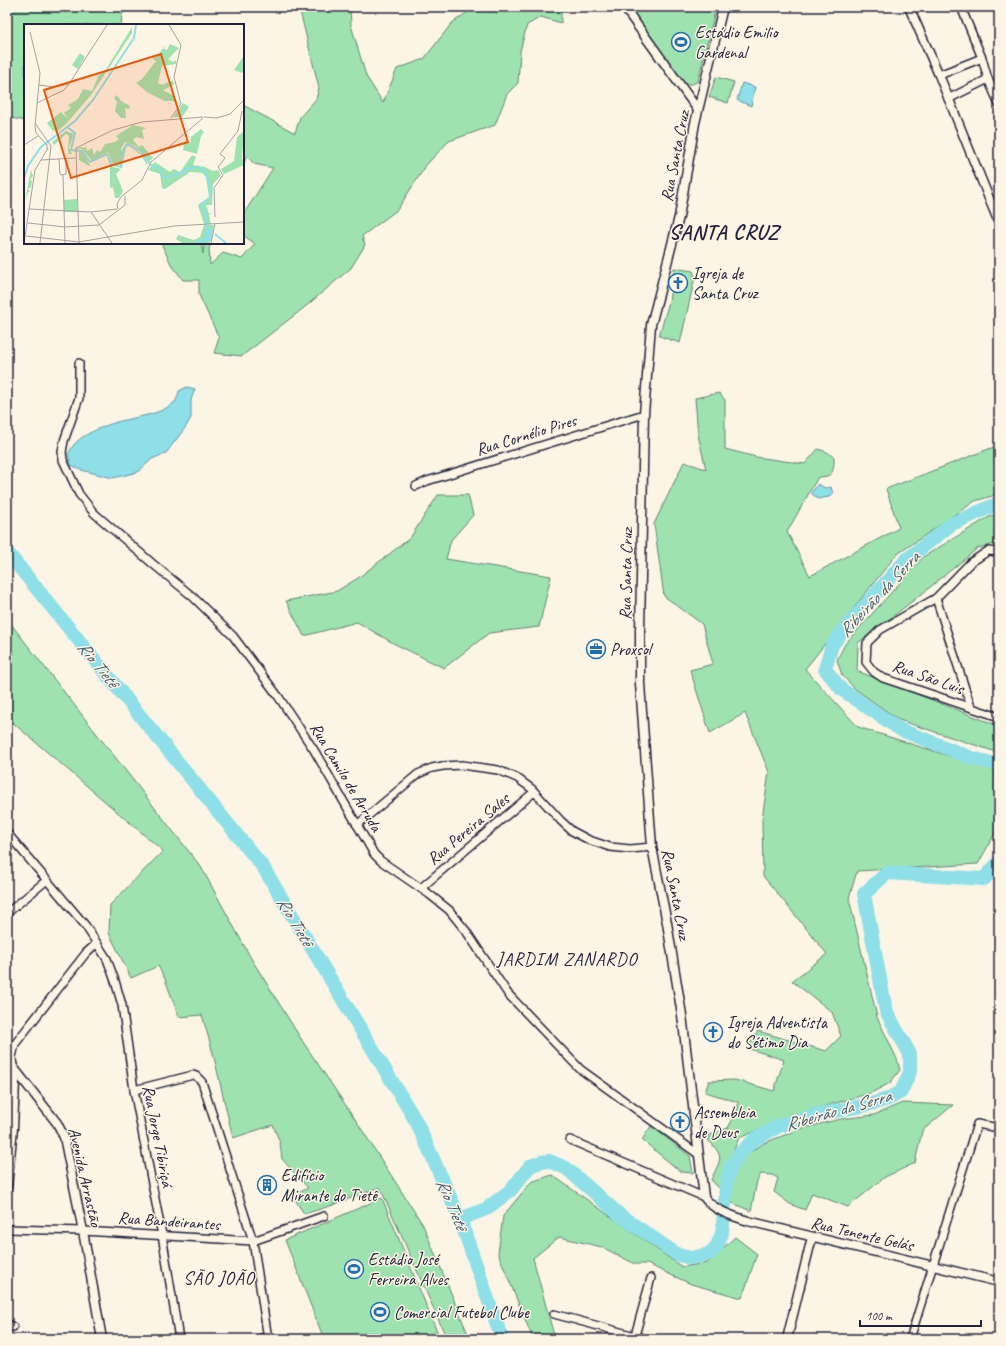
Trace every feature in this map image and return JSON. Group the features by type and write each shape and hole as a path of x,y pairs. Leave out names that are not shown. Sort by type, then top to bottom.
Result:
{"street":[{"path":"624,7 698,110"},
{"name":"Rua Santa Cruz","path":"704,1197 682,1015 667,923 652,847 644,747 640,669 640,631 644,414 651,325 679,217 698,110 723,7"},
{"path":"909,7 939,75 999,223"},
{"path":"961,7 999,104"},
{"path":"939,75 982,58"},
{"path":"948,99 988,79"},
{"name":"Rua Camilo de Arruda","path":"79,364 79,398 64,441 62,452 63,460 80,494 94,513 192,596 233,636 278,696 306,738 374,854 381,861 421,888 449,910 466,930 508,994 580,1069 698,1154"},
{"name":"Rua Cornélio Pires","path":"416,486 427,481 644,414"},
{"name":"Rua São Luis","path":"999,552 988,551 970,562 936,598 880,630 867,643 866,662 874,672 883,678 999,717"},
{"path":"936,598 971,707"},
{"path":"357,825 418,774 432,768 462,765 498,770 517,778 534,792 572,831 589,840 610,847 630,849 652,847"},
{"name":"Rua Pereira Sales","path":"421,888 534,792"},
{"path":"7,833 85,925 97,943 86,953 15,1044 12,1057 15,1082 11,1097 12,1148 7,1187"},
{"path":"7,913 47,880"},
{"name":"Rua Jorge Tibiriçá","path":"97,943 107,959 122,1005 134,1090 162,1234 179,1339"},
{"name":"Avenida Arrastão","path":"7,1060 57,1122 64,1137 83,1230 102,1339"},
{"path":"134,1090 192,1075 196,1076 202,1082 253,1241 268,1338 259,1339"},
{"path":"910,1339 977,1124 999,1128"},
{"path":"570,1140 704,1197"},
{"name":"Rua Tenente Gelás","path":"704,1197 707,1202 719,1210 748,1222 999,1282"},
{"name":"Rua Bandeirantes","path":"7,1229 83,1230 253,1241 324,1216"},
{"path":"787,1339 812,1237"},
{"path":"635,1338 651,1278"},
{"path":"554,1314 635,1338 646,1339"}],"green space":[{"path":"7,7 126,7 122,15 121,24 24,24 24,121 7,117 7,82 12,65 7,58"},
{"path":"299,7 350,7 351,25 366,76 383,103 397,69 424,59 452,23 475,7 494,7 497,14 504,7 561,7 561,23 541,17 527,25 520,51 518,83 507,94 495,125 449,141 427,164 397,210 362,236 365,245 351,268 305,307 242,356 214,353 219,338 199,295 199,280 183,280 171,264 161,244 201,244 203,254 204,244 211,244 209,248 210,265 223,253 242,259 255,244 244,236 244,213 273,168 254,164 247,156 244,163 244,106 295,133 300,117 316,99 319,88"},
{"name":"Estádio Emilio Gardenal","path":"629,7 716,7 698,81 691,84 683,82"},
{"path":"716,77 734,82 728,103 709,97"},
{"path":"674,268 693,271 695,277 680,343 659,336 669,302"},
{"path":"719,393 725,400 725,449 756,457 805,464 818,449 827,452 834,457 832,473 827,476 818,477 787,532 810,576 899,528 886,489 999,445 999,494 975,501 896,555 805,669 858,727 999,772 999,826 978,864 857,871 849,898 877,1017 897,1059 900,1070 890,1083 871,1093 800,1113 739,1138 725,1170 721,1190 711,1180 720,1159 714,1146 708,1140 710,1135 728,1128 738,1109 738,1102 705,1092 709,1081 735,1080 774,1091 784,1060 747,1048 758,1031 826,1051 841,1036 832,1012 792,981 827,954 763,876 762,819 769,772 745,713 710,733 690,670 713,664 702,624 664,596 654,524 684,462 706,469 698,435 695,398"},
{"path":"438,495 468,495 473,515 451,540 446,559 551,576 539,627 489,633 444,668 393,643 357,622 304,636 286,601 337,591 358,578 410,538"},
{"path":"999,514 999,543 978,548 858,643 857,671 999,726 999,753 899,720 855,689 842,675 837,660 845,644 923,557 989,517"},
{"path":"7,619 201,867 252,960 303,1042 355,1119 423,1225 470,1339 447,1339 380,1187 304,1214 293,1196 308,1188 282,1159 280,1143 273,1125 233,1138 213,1053 202,1015 179,1017 165,979 158,966 131,978 109,933 110,905 163,851 12,722 7,698"},
{"path":"902,1103 953,1105 922,1131 915,1163 885,1177 848,1207 812,1193 805,1210 790,1204 774,1192 778,1178 772,1175 761,1174 757,1181 751,1211 730,1202 734,1171 746,1155 764,1143 803,1128 841,1119 874,1115"},
{"path":"651,1126 690,1156 693,1173 681,1172 642,1140"},
{"path":"552,1175 682,1267 707,1263 735,1237 757,1254 742,1298 691,1284 647,1264 635,1264 602,1247 559,1237 533,1258 553,1332 558,1339 533,1339 498,1253 503,1216 531,1182"},
{"name":"Estádio José Ferreira Alves","path":"382,1198 440,1339 324,1339 285,1240"}],"water":[{"path":"742,83 755,87 751,106 737,100"},
{"path":"187,387 195,389 191,400 191,418 166,453 152,459 138,472 113,478 81,470 71,465 68,454 73,446 82,437 119,421 163,410 174,403 177,399 179,391"},
{"path":"818,484 825,488 831,487 833,494 829,497 818,499 811,493"}],"waterway":[{"name":"Ribeirão da Serra","path":"999,503 952,524 906,560 845,628 832,645 825,669 841,689 901,730 972,758 999,765"},
{"name":"Rio Tietê","path":"7,552 263,867 417,1123 460,1219 502,1339"},
{"name":"Ribeirão da Serra","path":"460,1219 486,1209 511,1190 530,1166 549,1161 566,1168 621,1216 678,1255 691,1258 709,1254 717,1246 722,1233 726,1184 730,1169 739,1154 755,1139 779,1126 819,1114 867,1105 888,1099 901,1092 910,1072 910,1054 886,1011 864,894 887,873 984,879 999,862"}],"place":[{"name":"Estádio Emilio Gardenal","path":"681,42"},
{"name":"Igreja de Santa Cruz","path":"678,283"},
{"name":"Proxsol","path":"596,649"},
{"name":"Igreja Adventista do Sétimo Dia","path":"713,1032"},
{"name":"Assembleia de Deus","path":"680,1122"},
{"name":"Edifício Mirante do Tietê","path":"267,1185"},
{"name":"Estádio José Ferreira Alves","path":"354,1269"},
{"name":"Comercial Futebol Clube","path":"380,1312"}],"district":[{"name":"SANTA CRUZ","path":"724,232"},
{"name":"JARDIM ZANARDO","path":"567,959"},
{"name":"SÃO JOÃO","path":"219,1278"}]}
